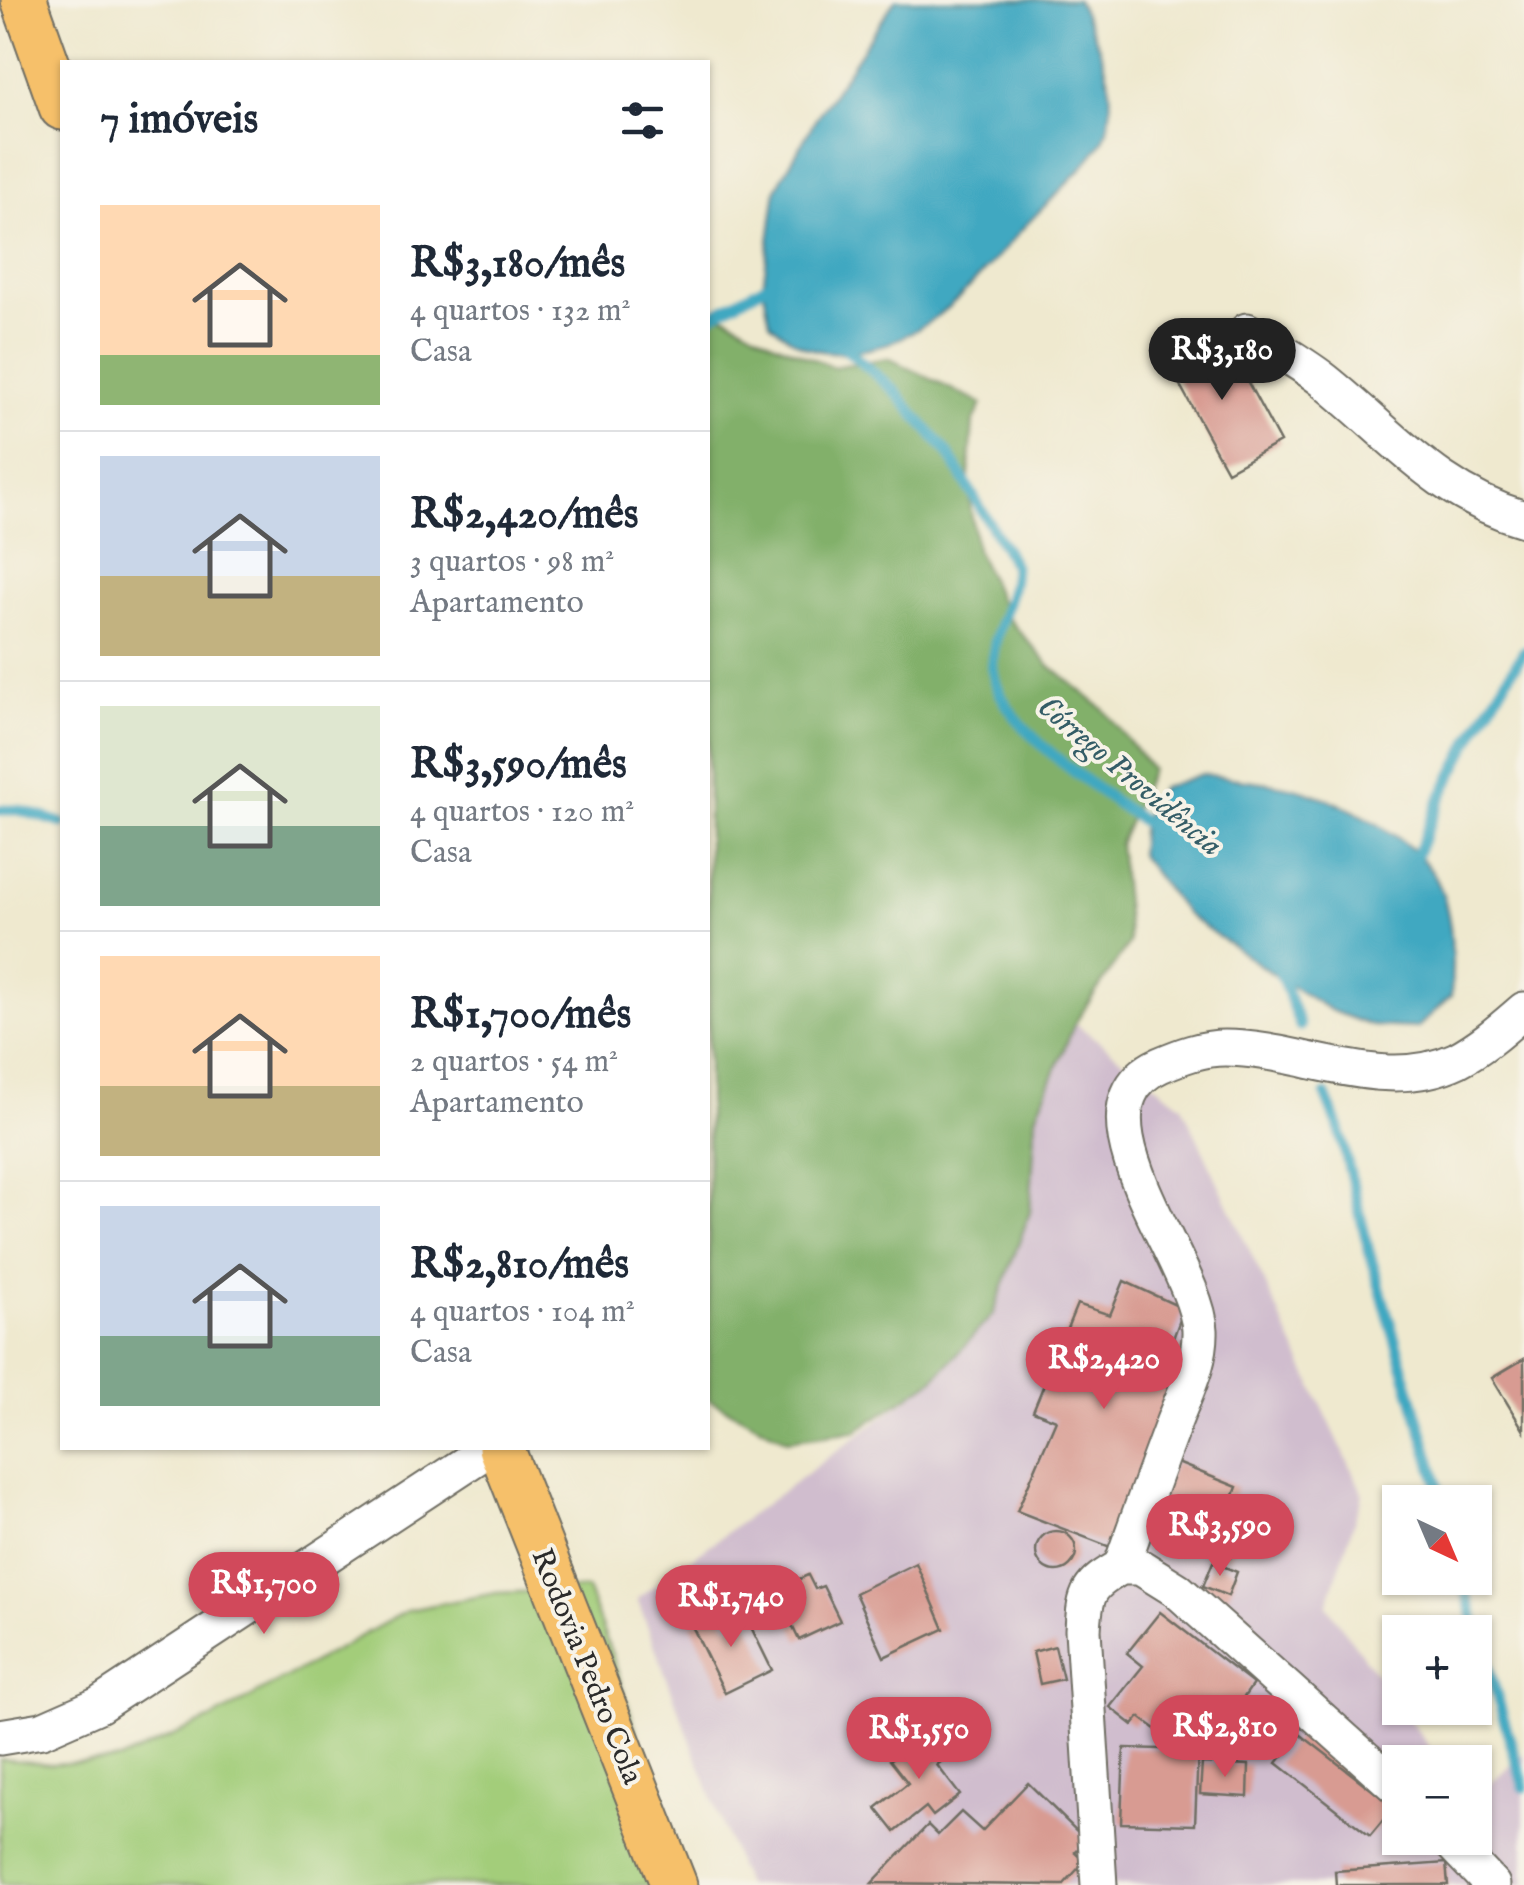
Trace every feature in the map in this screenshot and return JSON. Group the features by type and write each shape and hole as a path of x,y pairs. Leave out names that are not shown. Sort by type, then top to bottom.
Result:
{"main road":[{"path":"24,0 60,101"},
{"name":"Rodovia Pedro Cola","path":"502,1450 674,1885"}],"street":[{"path":"1247,332 1323,380 1456,492 1524,520"},
{"path":"1121,1567 1194,1373 1200,1329 1193,1297 1140,1185 1128,1147 1123,1126 1126,1102 1134,1084 1148,1070 1214,1048 1248,1048 1363,1070 1428,1069 1456,1060 1494,1037 1524,1010"},
{"path":"0,1737 42,1730 99,1705 487,1450"},
{"path":"1099,1885 1084,1603 1094,1582 1121,1567 1140,1568 1177,1590 1382,1774"},
{"path":"1463,1855 1492,1885"}],"shaded area":[{"path":"1075,1023 1182,1105 1363,1494 1327,1606 1382,1682 1382,1725 1413,1725 1428,1745 1382,1745 1382,1855 1492,1855 1492,1782 1524,1754 1524,1885 745,1885 637,1599 933,1380 993,1314 1030,1212 1036,1116"}],"green space":[{"path":"710,312 728,317 773,342 833,367 888,358 982,404 973,423 968,488 976,549 1007,617 1049,665 1103,709 1151,769 1119,844 1129,943 1075,1023 1036,1116 1030,1212 993,1314 933,1380 856,1431 787,1440 710,1400"},
{"path":"587,1589 686,1885 0,1885 0,1759 51,1764 119,1760 212,1719 408,1610 496,1593"}],"water":[{"path":"895,0 1077,0 1106,67 1111,102 1109,120 1099,147 1080,170 938,315 894,341 869,349 818,351 797,343 770,323 763,286 776,189 817,117"},
{"path":"1202,774 1308,792 1360,814 1411,848 1434,875 1445,903 1452,950 1451,996 1417,1028 1372,1026 1332,1011 1186,914 1139,854 1142,820 1161,788"}],"building":[{"path":"1200,333 1222,372 1238,364 1280,442 1227,471 1163,354"},
{"path":"1124,1281 1184,1309 1171,1344 1189,1351 1110,1547 1017,1511 1056,1420 1033,1411 1077,1304 1110,1315"},
{"path":"1524,1359 1524,1431 1492,1378"},
{"path":"1175,1462 1237,1487 1230,1506 1248,1513 1230,1557 1149,1524"},
{"path":"1056,1531 1070,1537 1076,1551 1070,1565 1056,1571 1042,1565 1036,1551 1042,1537"},
{"path":"1213,1562 1237,1572 1228,1596 1203,1586"},
{"path":"916,1563 944,1629 884,1657 855,1593"},
{"path":"808,1575 815,1589 823,1586 840,1621 799,1640 775,1590"},
{"path":"720,1610 728,1626 746,1617 772,1670 725,1693 691,1624"},
{"path":"1160,1612 1253,1684 1244,1697 1287,1731 1268,1755 1234,1728 1218,1749 1183,1721 1169,1739 1140,1717 1133,1725 1110,1707 1143,1666 1127,1653"},
{"path":"1055,1646 1063,1679 1040,1684 1033,1652"},
{"path":"931,1728 951,1754 937,1765 960,1795 933,1816 926,1807 895,1832 876,1808 908,1783 890,1760"},
{"path":"1300,1734 1382,1798 1382,1822 1370,1836 1277,1763"},
{"path":"1124,1748 1198,1750 1195,1825 1121,1823"},
{"path":"1202,1763 1249,1765 1248,1797 1200,1794"},
{"path":"1028,1783 1086,1840 1075,1852 1085,1861 1063,1885 872,1883 928,1825 938,1835 961,1812 982,1831"},
{"path":"1446,1863 1448,1885 1336,1885 1335,1871"}],"waterway":[{"path":"710,317 773,281"},
{"name":"Córrego Providência","path":"840,344 893,389 948,453 1014,565 993,656 999,691 1013,714 1057,758 1152,828"},
{"path":"1413,863 1439,801 1478,726 1524,651"},
{"path":"0,810 19,810 60,822"},
{"name":"Córrego Providência","path":"1279,970 1300,1026"},
{"name":"Córrego Providência","path":"1326,1095 1339,1128 1369,1251 1438,1485"},
{"name":"Córrego Providência","path":"1467,1595 1524,1787"}]}
